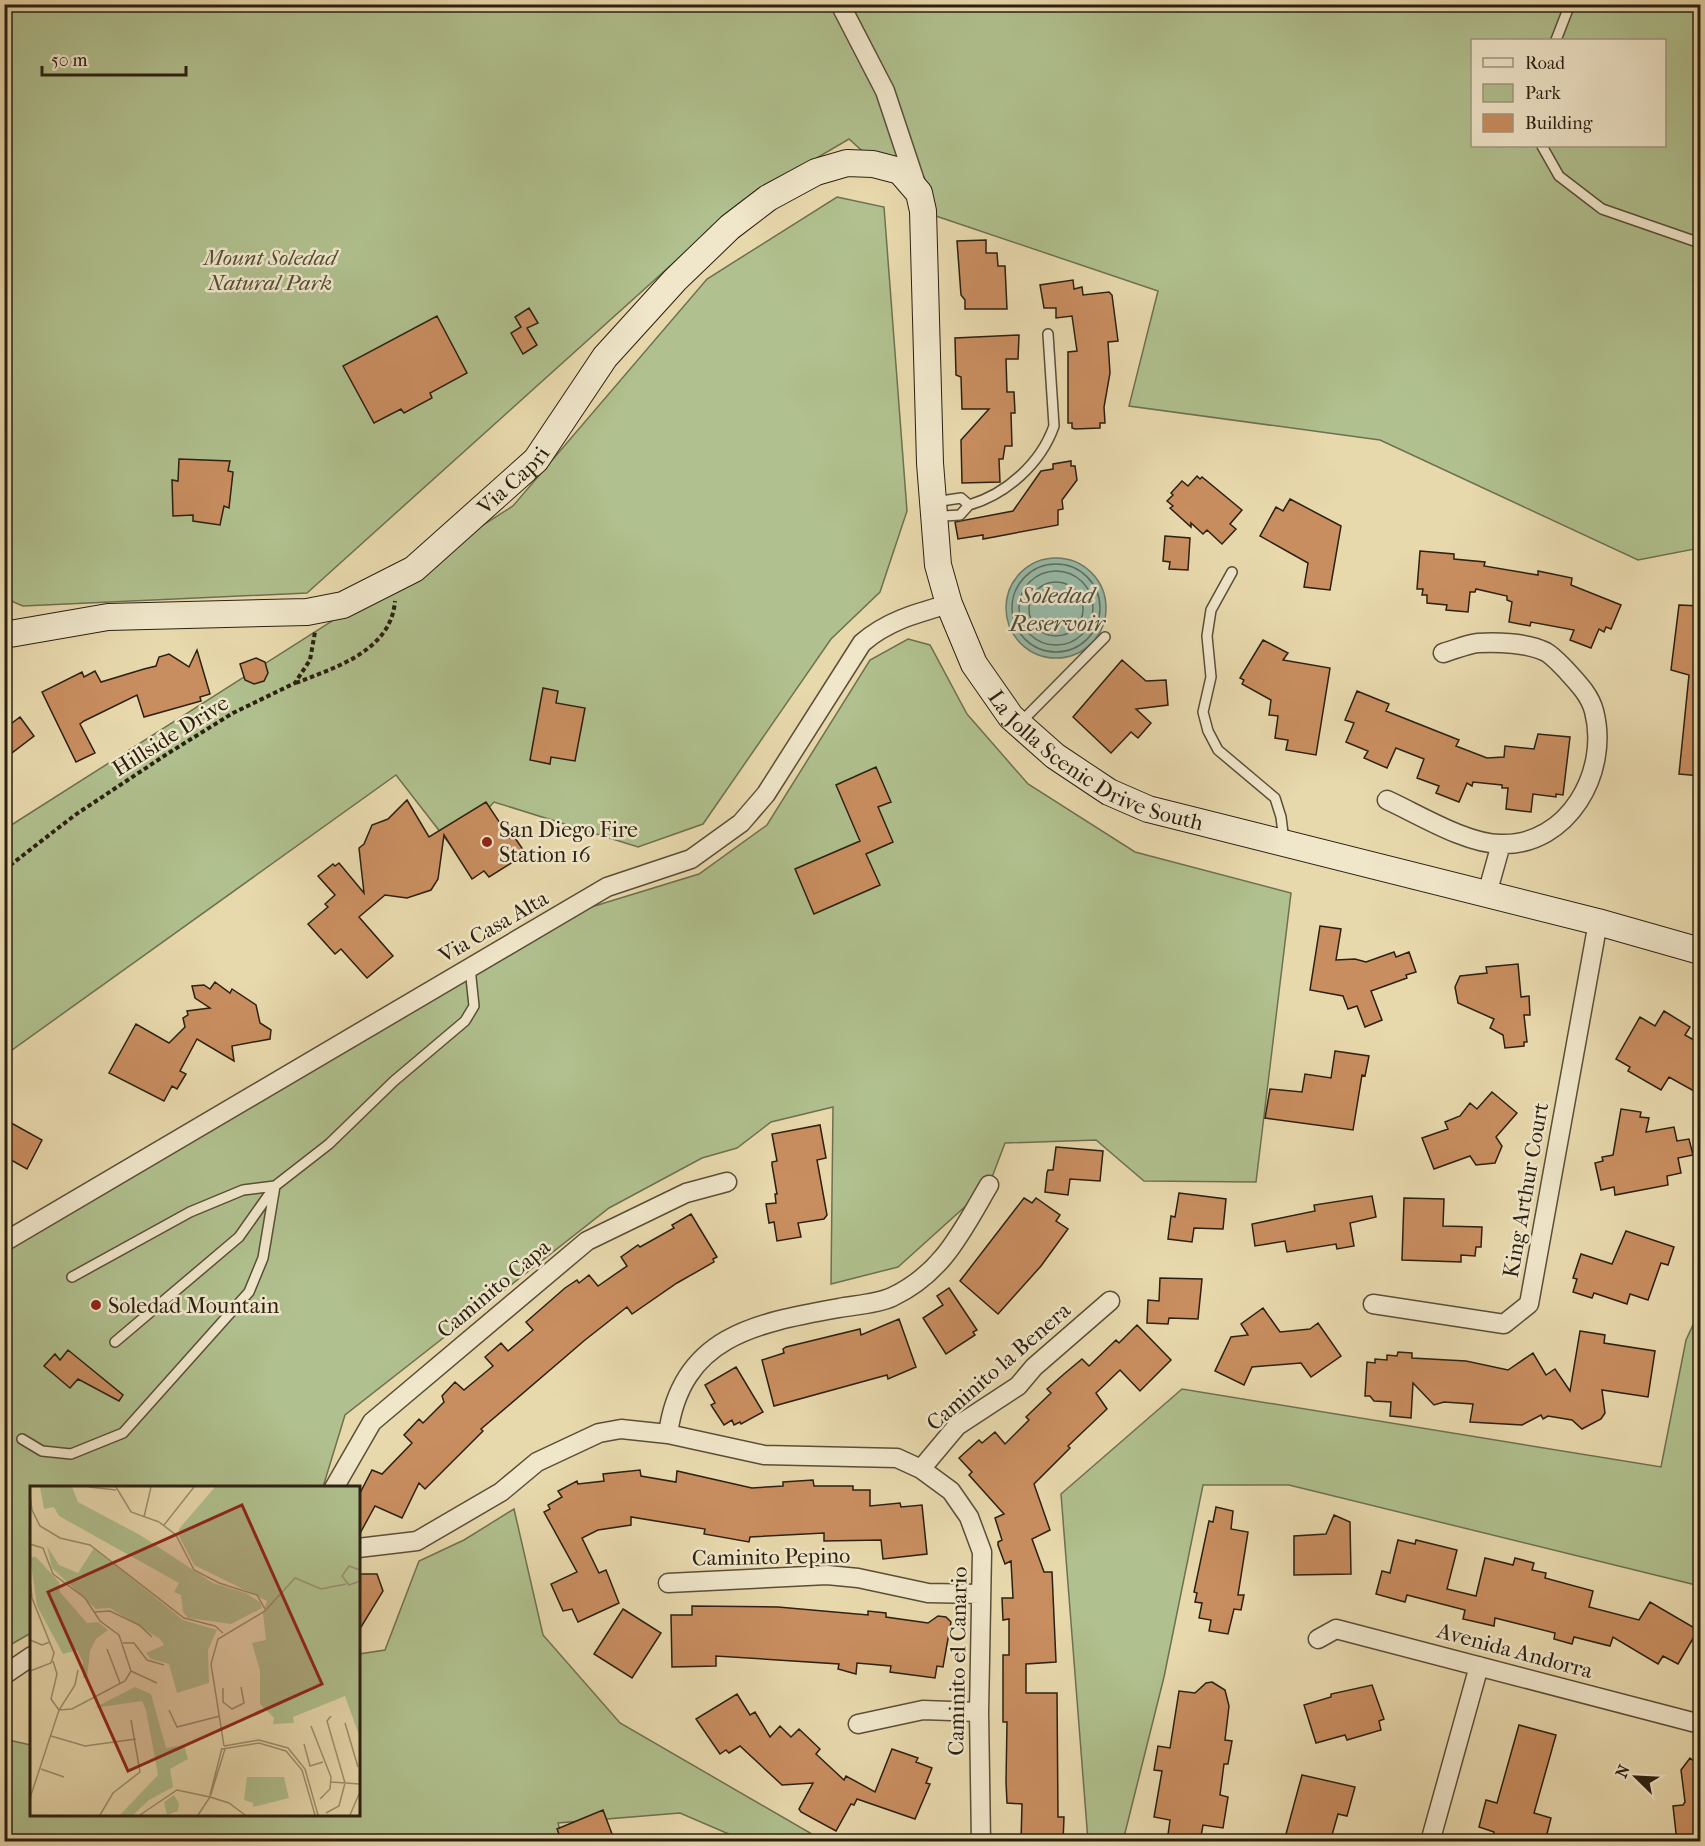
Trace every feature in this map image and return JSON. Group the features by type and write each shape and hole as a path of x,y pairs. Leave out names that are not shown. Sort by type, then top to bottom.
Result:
{"street":[{"path":"840,4 885,91 919,193"},
{"name":"Via Capri","path":"4,634 108,617 307,612 343,605 414,570 536,460 605,357 675,280 730,227 768,198 816,172 847,163 873,164 900,171 919,193"},
{"name":"La Jolla Scenic Drive South","path":"919,193 923,211 938,565 949,604 974,664 1019,724 1055,756 1110,792 1148,809 1598,922 1701,951"},
{"name":"Via Casa Alta","path":"4,1242 607,887 691,859 741,823 766,794 862,644 875,632 906,616 949,604"},
{"path":"1386,800 1449,829 1480,840 1501,844 1536,838 1566,818 1581,800 1597,755 1594,711 1581,686 1547,652 1526,646 1477,643 1443,653"},
{"path":"1487,894 1501,844"},
{"name":"King Arthur Court","path":"1373,1304 1504,1324 1529,1304 1598,922"},
{"name":"Caminito Capa","path":"335,1486 372,1422 586,1241 686,1193 727,1182"},
{"path":"668,1434 671,1409 693,1367 714,1347 769,1320 891,1298 931,1273 956,1242 989,1185"},
{"name":"Caminito la Benera","path":"921,1469 957,1426 1018,1386 1034,1367 1110,1301"},
{"name":"Caminito el Canario","path":"360,1548 417,1540 501,1492 537,1462 599,1433 621,1429 668,1434 764,1455 897,1458 921,1469 951,1491 969,1517 982,1552 979,1712 981,1842"},
{"name":"Caminito Pepino","path":"668,1583 827,1575 858,1578 928,1593 981,1594"},
{"name":"Avenida Andorra","path":"1318,1639 1336,1629 1701,1724"},
{"path":"4,1675 30,1657"},
{"path":"1430,1842 1479,1666"},
{"path":"858,1724 923,1710 979,1712"}],"lane":[{"path":"1556,39 1570,4"},
{"path":"1543,147 1560,176 1602,209 1701,243"},
{"path":"969,505 961,498 941,501 934,508 944,516 960,515 969,505 1008,487 1038,455 1050,438 1054,426 1048,334"},
{"path":"1232,572 1211,610 1207,636 1210,677 1203,712 1208,731 1218,750 1275,798 1281,816 1284,843"},
{"path":"1019,724 1105,637"},
{"path":"115,1342 239,1237 275,1186 328,1144 394,1081 465,1022 474,1006 470,968"},
{"path":"72,1277 190,1212 243,1190 275,1186"},
{"path":"22,1439 42,1451 71,1454 123,1433 249,1293 263,1258 275,1186"}],"path":[{"name":"Hillside Drive","path":"4,870 75,815 233,713 295,683 346,662 382,638 394,608 394,579"},
{"path":"295,683 310,660 316,634 307,612"}],"green space":[{"name":"Mount Soledad Natural Park","path":"4,5 1700,5 1700,548 1638,560 1380,440 1129,406 1158,291 933,215 849,139 740,203 307,593 23,606 4,598"},
{"path":"837,197 884,207 907,511 880,592 831,639 703,824 638,847 494,802 452,847 396,775 5,1055 5,829 513,506 707,279"},
{"path":"908,639 930,645 967,714 1028,784 1135,852 1291,893 1256,1182 1144,1181 1096,1140 1005,1143 989,1185 898,1267 831,1284 833,1107 771,1122 737,1148 702,1158 609,1208 345,1415 323,1486 30,1486 30,1634 5,1648 5,1240 588,908 699,874 767,825 870,660"},
{"path":"1700,1310 1700,1586 1289,1485 1203,1485 1164,1677 1123,1841 1088,1841 1061,1494 1182,1389 1661,1467 1686,1340"},
{"path":"514,1509 543,1635 620,1723 824,1841 745,1841 680,1813 558,1823 563,1842 5,1841 4,1739 30,1745 30,1816 360,1816 360,1654 385,1650 419,1561 464,1540"}],"water":[{"name":"Soledad Reservoir","path":"1056,558 1084,566 1098,580 1106,608 1098,636 1084,650 1056,658 1028,650 1014,636 1006,608 1014,580 1028,566"}],"building":[{"path":"986,240 986,253 997,253 998,266 1005,266 1007,309 965,309 965,300 961,295 957,241"},
{"path":"1073,280 1074,289 1082,287 1083,295 1109,292 1112,295 1118,341 1108,342 1110,373 1104,407 1105,423 1100,423 1100,428 1075,429 1072,428 1072,423 1068,423 1068,352 1077,351 1072,316 1056,318 1056,308 1044,308 1040,285"},
{"path":"529,308 538,323 527,328 537,345 523,354 511,333 521,327 515,317"},
{"path":"437,316 467,373 430,393 432,398 404,413 401,409 374,423 343,366"},
{"path":"1019,335 1018,359 1006,359 1007,392 1014,392 1015,413 1011,413 1012,446 1005,446 1003,459 999,459 1000,482 962,483 961,440 989,409 962,409 961,377 956,375 955,338"},
{"path":"179,459 230,461 228,471 233,472 229,508 224,506 220,525 193,521 193,515 173,516 172,480 178,481"},
{"path":"1071,461 1071,466 1075,466 1077,480 1062,500 1063,509 1058,510 1058,525 983,539 983,535 958,539 955,522 1013,511 1041,471 1053,469 1053,464"},
{"path":"1197,476 1200,479 1202,477 1242,510 1230,524 1236,529 1222,544 1207,530 1203,534 1191,523 1191,527 1170,508 1173,506 1167,501 1182,481 1188,486"},
{"path":"1290,499 1341,526 1330,590 1304,587 1308,563 1260,536 1276,507 1283,511"},
{"path":"1165,536 1190,538 1188,570 1169,569 1170,562 1163,561"},
{"path":"1420,551 1454,554 1454,559 1485,562 1484,566 1538,575 1538,571 1572,578 1571,585 1621,605 1611,629 1606,627 1604,632 1599,629 1591,648 1570,640 1574,630 1531,622 1530,626 1509,622 1512,602 1507,600 1507,596 1476,589 1475,592 1470,592 1468,612 1446,610 1447,605 1427,603 1427,595 1422,595 1423,589 1417,589"},
{"path":"1679,605 1701,606 1701,776 1679,774 1689,675 1671,670"},
{"path":"1263,640 1288,653 1283,660 1330,668 1316,755 1286,750 1288,740 1275,738 1278,716 1269,715 1271,700 1242,684 1244,680 1240,678"},
{"path":"197,650 210,694 200,697 201,701 144,717 137,695 84,721 80,724 95,753 76,762 42,692 82,672 84,677 95,671 101,682 156,666 159,657 169,654 189,667"},
{"path":"256,658 265,662 268,673 264,681 254,684 245,680 240,664"},
{"path":"1122,660 1146,681 1166,680 1168,705 1136,709 1151,723 1138,738 1131,732 1111,753 1073,717"},
{"path":"543,688 558,691 556,703 585,708 575,761 551,757 550,764 530,760"},
{"path":"1357,691 1389,704 1386,711 1459,740 1456,746 1487,758 1504,757 1505,746 1534,749 1538,734 1570,737 1563,795 1556,794 1556,797 1533,794 1531,812 1506,809 1508,788 1502,788 1502,785 1473,782 1472,786 1467,783 1459,802 1436,793 1439,786 1417,778 1424,759 1396,748 1387,768 1364,758 1368,751 1346,742 1354,723 1345,720"},
{"path":"20,717 34,736 4,759 4,729"},
{"path":"876,767 891,802 878,807 893,842 866,854 880,885 814,914 795,869 860,841 836,785"},
{"path":"407,800 429,837 486,802 510,838 513,835 526,854 489,877 484,871 472,879 444,835 438,879 431,890 407,898 385,895 359,917 393,956 367,978 341,949 335,954 308,924 328,907 325,904 335,895 318,876 333,864 335,866 339,863 364,893 359,848 364,844 372,825 388,819"},
{"path":"1320,926 1341,929 1336,960 1355,959 1366,962 1394,952 1396,957 1409,952 1416,972 1406,975 1407,978 1371,991 1382,1020 1365,1027 1357,1006 1348,1009 1343,996 1310,990"},
{"path":"1518,964 1521,997 1529,996 1530,1015 1524,1015 1527,1042 1524,1042 1524,1046 1505,1048 1503,1035 1490,1028 1494,1019 1458,1003 1455,987 1460,976 1487,973 1486,967"},
{"path":"215,982 230,993 232,989 256,1005 260,1023 271,1030 270,1039 232,1046 234,1061 197,1039 180,1071 186,1074 177,1089 172,1086 164,1101 109,1073 136,1024 169,1043 185,1027 183,1018 188,1015 187,1011 210,1008 195,998 192,986 204,985 210,989"},
{"path":"1664,1011 1690,1027 1685,1035 1701,1044 1701,1095 1669,1077 1661,1090 1628,1071 1630,1067 1616,1059 1640,1017 1655,1026"},
{"path":"1335,1051 1369,1056 1365,1076 1362,1075 1353,1130 1265,1118 1270,1089 1302,1092 1305,1074 1331,1078"},
{"path":"1492,1092 1517,1113 1496,1137 1502,1146 1495,1163 1476,1165 1470,1156 1434,1169 1422,1138 1448,1129 1445,1122 1460,1116 1470,1103 1477,1109"},
{"path":"1621,1109 1641,1112 1640,1117 1649,1118 1646,1132 1674,1127 1677,1141 1689,1139 1693,1155 1678,1158 1681,1173 1667,1176 1668,1185 1615,1195 1614,1187 1601,1190 1595,1163 1603,1161 1602,1157 1613,1155"},
{"path":"4,1119 42,1140 27,1169 4,1156"},
{"path":"820,1125 826,1158 817,1160 827,1215 824,1219 798,1223 801,1237 777,1241 774,1222 769,1223 766,1204 776,1203 775,1194 777,1194 772,1162 777,1161 772,1134"},
{"path":"1056,1147 1103,1151 1100,1181 1070,1179 1068,1195 1045,1192 1047,1173 1048,1170 1053,1170"},
{"path":"1179,1193 1226,1199 1223,1229 1194,1228 1192,1242 1168,1239 1171,1216 1175,1217"},
{"path":"1372,1196 1376,1217 1350,1223 1354,1246 1337,1249 1336,1244 1287,1252 1285,1241 1255,1246 1252,1224 1315,1211 1314,1205"},
{"path":"1024,1198 1032,1203 1036,1198 1060,1215 1056,1221 1068,1229 1041,1266 998,1314 960,1281"},
{"path":"1404,1198 1444,1199 1443,1226 1482,1227 1481,1247 1476,1247 1475,1256 1461,1255 1461,1262 1402,1260"},
{"path":"691,1214 717,1257 713,1259 714,1262 677,1283 632,1314 627,1307 481,1429 483,1431 425,1489 419,1483 402,1518 375,1506 360,1533 360,1493 372,1470 382,1474 412,1443 404,1435 419,1419 423,1423 444,1402 442,1396 455,1382 464,1390 493,1366 485,1357 501,1343 508,1351 533,1330 526,1322 565,1288 577,1280 579,1283 589,1275 598,1286 627,1266 621,1257 638,1245 640,1247 674,1228 672,1225"},
{"path":"1626,1231 1674,1247 1668,1265 1661,1263 1648,1300 1630,1294 1627,1304 1594,1293 1592,1298 1573,1292 1577,1279 1573,1278 1581,1254 1612,1264"},
{"path":"1160,1278 1202,1279 1198,1319 1169,1318 1168,1324 1147,1323 1148,1300 1159,1301"},
{"path":"949,1288 977,1330 973,1332 975,1335 946,1354 923,1318 943,1305 937,1296"},
{"path":"1263,1308 1280,1332 1310,1329 1318,1323 1341,1356 1311,1377 1301,1363 1252,1367 1244,1385 1215,1371 1231,1337 1248,1335 1241,1324"},
{"path":"899,1319 916,1367 888,1379 887,1375 774,1406 762,1360 784,1353 783,1349 786,1347 860,1329 861,1335"},
{"path":"1137,1325 1171,1360 1140,1391 1120,1370 1096,1393 1107,1409 1068,1446 1070,1448 1034,1484 1050,1530 1032,1539 1044,1572 1052,1572 1056,1662 1026,1664 1026,1693 1057,1693 1058,1817 1064,1817 1063,1842 1021,1842 1022,1804 1007,1803 1007,1722 1003,1722 1003,1655 1009,1655 1009,1619 1003,1620 1002,1598 1013,1598 1011,1561 1005,1564 998,1545 998,1542 1002,1540 995,1518 1004,1514 969,1475 972,1472 959,1458 979,1440 982,1443 995,1432 1005,1444 1029,1420 1026,1417 1051,1393 1047,1389 1082,1359 1089,1366 1116,1340 1119,1343"},
{"path":"1580,1331 1605,1335 1604,1343 1655,1351 1648,1397 1602,1390 1605,1413 1601,1419 1582,1429 1572,1420 1548,1416 1543,1419 1541,1415 1522,1425 1470,1422 1473,1404 1444,1402 1434,1405 1413,1383 1411,1418 1390,1416 1391,1402 1374,1401 1370,1396 1365,1396 1367,1362 1375,1363 1375,1359 1387,1360 1387,1355 1397,1356 1398,1352 1412,1353 1412,1358 1466,1361 1508,1370 1533,1353 1546,1375 1555,1369 1570,1391"},
{"path":"68,1350 123,1395 119,1401 78,1379 70,1388 44,1366 55,1354 60,1360"},
{"path":"736,1367 763,1412 741,1424 740,1422 734,1425 732,1420 724,1425 711,1405 715,1403 705,1385"},
{"path":"640,1470 641,1476 676,1482 677,1471 752,1488 783,1486 783,1482 813,1480 814,1486 853,1486 853,1490 870,1490 870,1506 900,1503 901,1507 922,1505 927,1554 883,1559 881,1540 824,1541 824,1533 750,1537 749,1542 704,1534 705,1529 631,1517 631,1525 598,1530 582,1538 599,1573 606,1570 619,1603 578,1622 572,1609 563,1611 551,1584 577,1572 544,1512 550,1509 548,1505 562,1497 558,1491 577,1481 578,1484 604,1481 603,1474"},
{"path":"1216,1507 1233,1511 1231,1529 1248,1532 1238,1595 1244,1595 1241,1610 1234,1609 1228,1634 1209,1631 1211,1620 1199,1618 1202,1603 1195,1602 1197,1593 1194,1592 1209,1521 1213,1522"},
{"path":"1334,1515 1350,1522 1351,1574 1294,1575 1294,1536 1326,1534"},
{"path":"1398,1540 1415,1544 1416,1540 1457,1550 1447,1589 1476,1596 1485,1558 1513,1565 1515,1558 1534,1563 1532,1570 1546,1573 1545,1578 1593,1591 1589,1607 1639,1620 1650,1602 1698,1630 1678,1664 1663,1656 1658,1664 1613,1637 1610,1646 1574,1637 1572,1644 1554,1639 1555,1633 1495,1618 1494,1626 1463,1619 1465,1610 1407,1595 1405,1602 1376,1594 1382,1571 1390,1573"},
{"path":"360,1574 377,1574 383,1591 360,1629"},
{"path":"692,1606 778,1607 868,1615 868,1611 886,1613 886,1617 928,1623 938,1616 946,1617 951,1622 943,1667 937,1666 935,1678 890,1672 891,1666 857,1663 856,1674 838,1669 839,1664 716,1656 716,1666 672,1667 671,1615 692,1615"},
{"path":"623,1609 661,1633 632,1678 594,1654"},
{"path":"1212,1682 1225,1690 1229,1706 1225,1740 1232,1741 1228,1764 1224,1764 1220,1795 1228,1797 1223,1828 1203,1825 1200,1842 1167,1842 1170,1820 1154,1817 1162,1771 1154,1770 1158,1746 1170,1748 1179,1691 1195,1693 1206,1683"},
{"path":"1372,1685 1384,1719 1379,1721 1381,1730 1347,1740 1345,1735 1316,1743 1304,1705 1331,1697 1331,1694"},
{"path":"737,1694 750,1715 755,1712 770,1737 780,1726 791,1737 799,1729 820,1749 816,1754 844,1780 846,1776 875,1792 892,1749 918,1758 916,1762 932,1768 926,1783 930,1784 915,1819 857,1799 854,1805 851,1804 836,1831 801,1812 799,1809 813,1783 782,1785 740,1746 729,1753 726,1750 720,1754 696,1719"},
{"path":"1519,1725 1556,1735 1534,1813 1551,1818 1545,1842 1492,1842 1494,1832 1479,1827 1486,1800 1497,1803"},
{"path":"1690,1758 1701,1767 1701,1842 1677,1842 1673,1806 1683,1805 1685,1802 1681,1770"},
{"path":"1302,1775 1355,1787 1347,1816 1338,1814 1330,1842 1314,1842 1286,1834"},
{"path":"603,1810 615,1842 562,1842 557,1829"}],"place":[{"name":"San Diego Fire Station 16","path":"487,842"},
{"name":"Soledad Mountain","path":"96,1305"}]}
